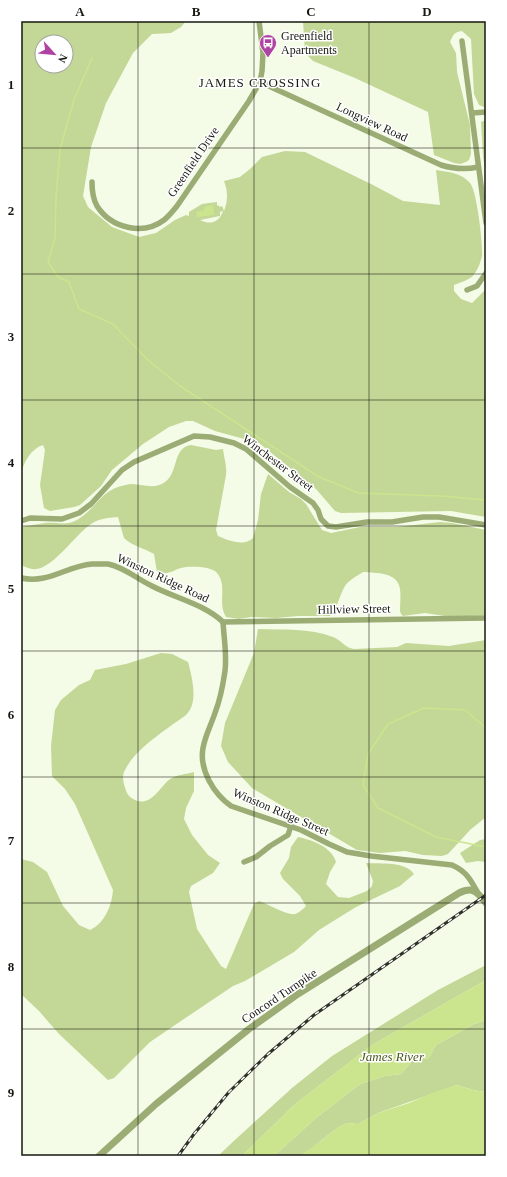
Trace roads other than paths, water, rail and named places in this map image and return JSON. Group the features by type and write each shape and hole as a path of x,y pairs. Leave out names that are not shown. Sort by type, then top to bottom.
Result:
{"street":[{"name":"Greenfield Drive","path":"92,182 92,194 97,206 112,222 126,228 137,229 159,223 165,219 177,206 249,101 260,82 263,53 259,21"},
{"path":"462,41 486,223"},
{"name":"Longview Road","path":"260,82 441,165 456,169 478,167"},
{"path":"472,113 486,112"},
{"path":"468,290 477,286 486,272"},
{"name":"Winchester Street","path":"21,521 30,518 62,519 79,513 91,504 122,470 134,462 194,436 210,437 234,443 246,449 290,487 313,503 318,510 321,519 328,526 336,527 366,522 392,522 439,517 486,525"},
{"name":"Winston Ridge Road","path":"21,578 38,580 79,566 108,564 123,570 151,586 194,604 223,622"},
{"name":"Hillview Street","path":"223,622 486,618"},
{"name":"Winston Ridge Street","path":"223,622 226,655 225,671 216,712 203,748 202,760 212,787 224,801 231,806 291,826 347,852 452,865 468,876 478,892"},
{"path":"244,862 256,857 288,835 291,826"},
{"name":"Concord Turnpike","path":"99,1156 156,1104 249,1029 274,1011 452,897 467,890 478,892"},
{"path":"478,892 486,903"}],"water":[{"path":"213,205 214,215 197,217 196,212 204,210 204,207"},
{"name":"James River","path":"486,980 486,1020 474,1024 436,1045 429,1058 412,1061 401,1074 385,1076 360,1084 316,1118 274,1156 242,1156 294,1105 372,1045"},
{"name":"James River","path":"457,1085 486,1092 486,1156 299,1156 337,1128 347,1123 358,1124 378,1113"}],"waterway":[{"path":"92,58 74,100 60,149 56,198 55,238 48,262 58,277 69,282 79,309 113,324 148,360 180,386 319,477 359,493 441,496 486,500"},
{"path":"486,728 465,710 424,708 388,724 368,754 363,785 378,808 436,837 486,847"}],"railway":[{"path":"178,1156 229,1092 268,1054 314,1015 486,895"}],"place":[{"name":"Greenfield Apartments","path":"268,58"}],"district":[{"name":"JAMES CROSSING","path":"260,82"}]}
